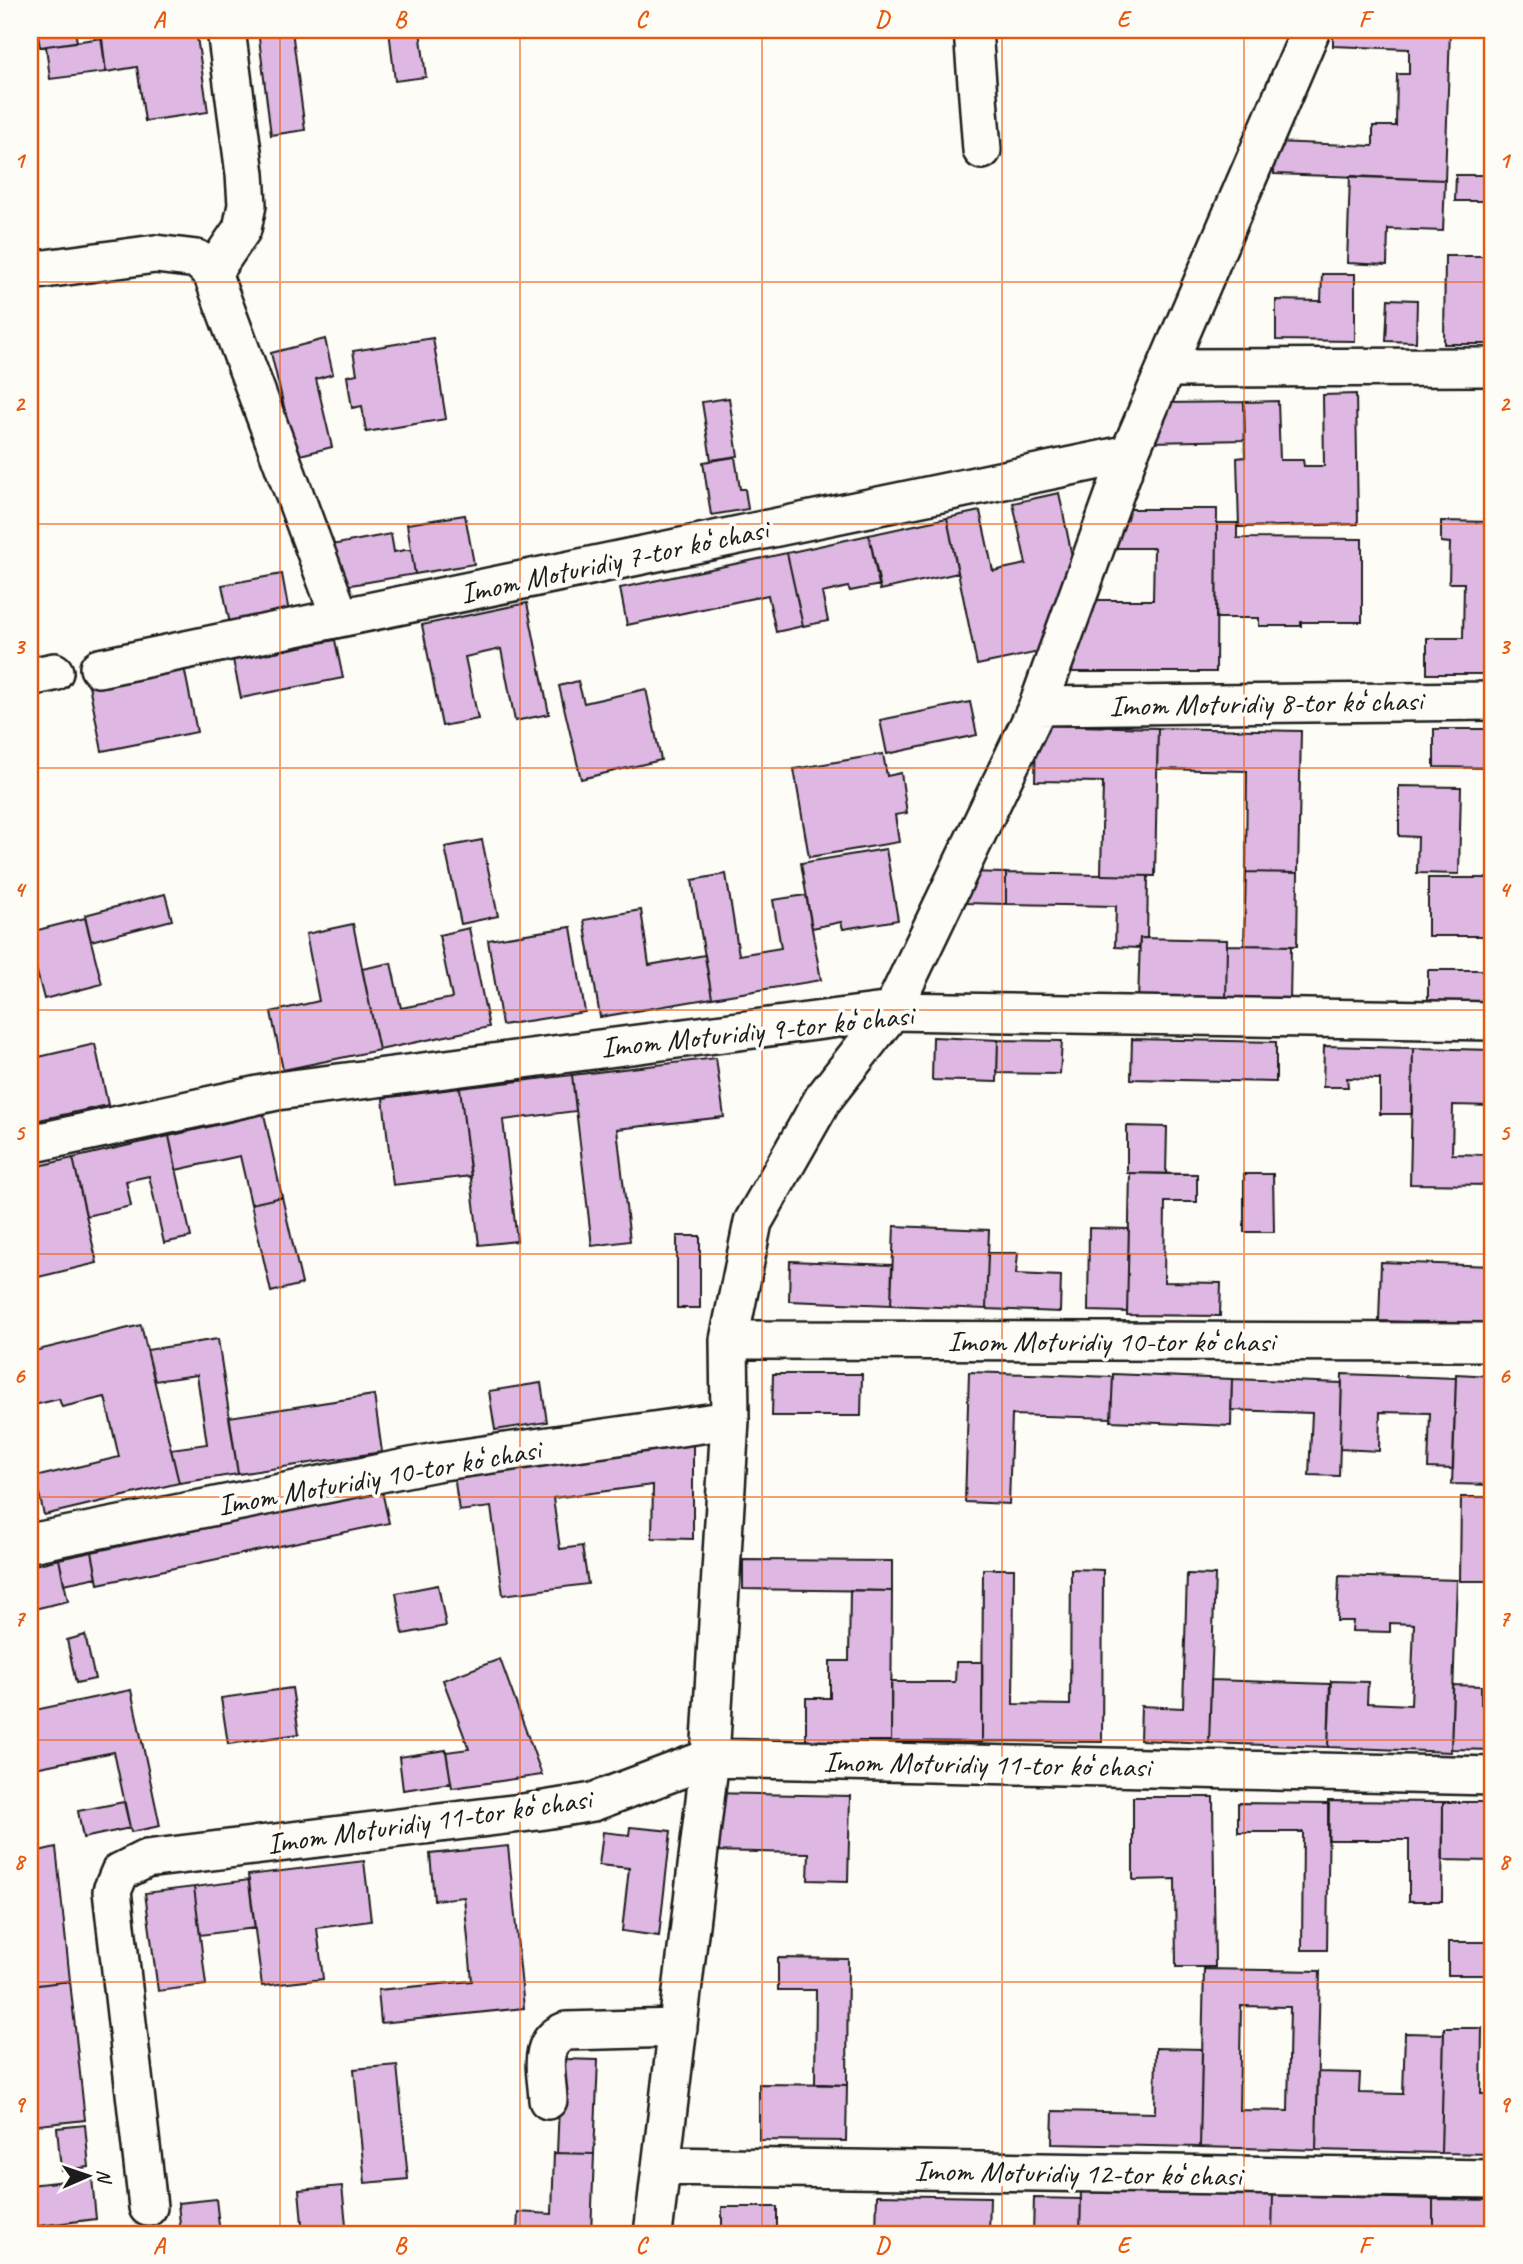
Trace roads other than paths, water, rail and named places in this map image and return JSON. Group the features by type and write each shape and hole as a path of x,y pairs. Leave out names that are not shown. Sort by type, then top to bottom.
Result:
{"street":[{"path":"212,273 242,229 247,205 226,30"},
{"path":"973,30 982,150"},
{"path":"653,2234 710,1758 730,1420 729,1340 753,1222 823,1099 892,1011 1038,706 1129,454 1311,30"},
{"path":"30,271 155,254 197,259 212,273 340,617"},
{"path":"1167,369 1493,367"},
{"name":"Imom Moturidiy 7-tor koʻchasi","path":"99,668 1129,454"},
{"name":"Imom Moturidiy 8-tor koʻchasi","path":"1038,706 1493,701"},
{"name":"Imom Moturidiy 9-tor koʻchasi","path":"30,1144 277,1091 892,1011 1493,1021"},
{"name":"Imom Moturidiy 10-tor koʻchasi","path":"729,1340 1493,1342"},
{"name":"Imom Moturidiy 10-tor koʻchasi","path":"30,1543 436,1462 730,1420"},
{"name":"Imom Moturidiy 11-tor koʻchasi","path":"148,2207 112,1891 120,1872 146,1859 525,1813 593,1802 710,1758 1493,1776"},
{"path":"548,2099 546,2049 554,2036 566,2031 678,2028"},
{"name":"Imom Moturidiy 12-tor koʻchasi","path":"662,2166 1493,2179"}]}
